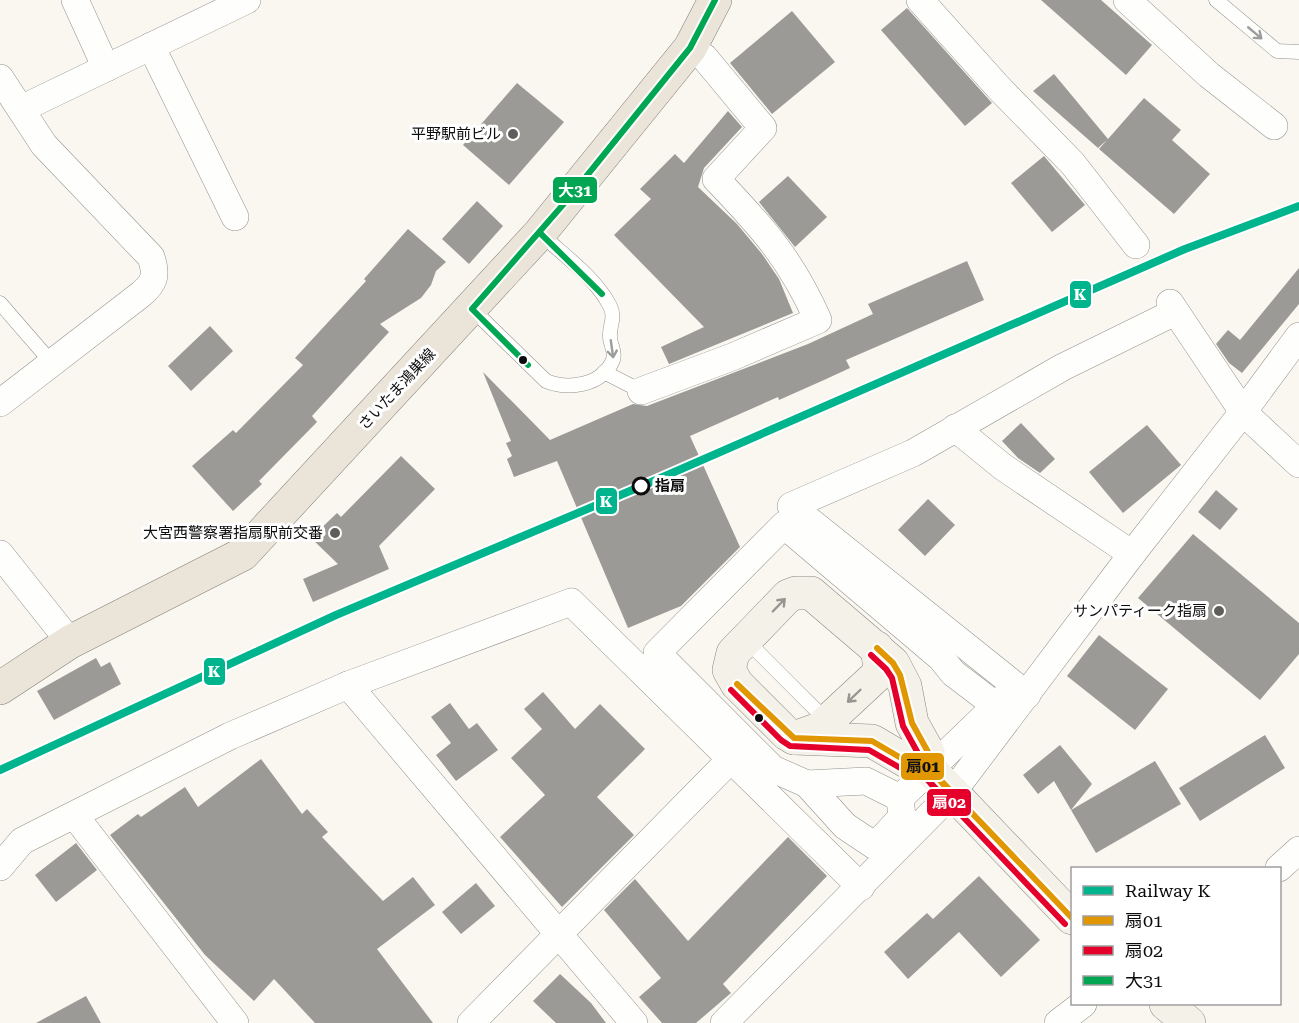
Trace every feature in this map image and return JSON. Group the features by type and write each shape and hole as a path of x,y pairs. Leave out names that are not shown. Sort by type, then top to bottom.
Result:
{"main road":[{"name":"さいたま鴻巣線","path":"0,688 70,642 243,554 540,233 690,48 715,0"}],"street":[{"path":"75,0 106,68"},
{"path":"920,0 998,87 1073,164 1136,245"},
{"path":"1127,0 1209,75 1274,126"},
{"path":"21,108 151,46 231,4"},
{"path":"151,46 235,217"},
{"path":"641,391 732,357 818,320 807,294 774,242 716,179 763,128 704,57 690,48"},
{"path":"0,78 44,145 144,249 151,257 156,272 151,285 0,403"},
{"path":"1021,691 791,506 913,453 1063,367 1173,308 1243,412 1299,464"},
{"path":"724,1023 854,880 952,793 1021,691 1132,554 1299,336"},
{"path":"955,428 1004,467 1132,554"},
{"path":"875,846 845,826 807,784 773,769 657,653 784,525 941,658 953,673 995,705"},
{"path":"0,554 70,642"},
{"path":"930,769 928,752 912,723 900,675 893,663 812,593 804,592 788,597 734,653 730,661 732,677 787,734 794,738 872,741 906,762 930,769 1071,917"},
{"path":"0,867 22,842 230,736 348,685 571,602 854,880"},
{"path":"794,738 807,735 828,722 876,675 880,668 877,648"},
{"path":"348,685 634,1023"},
{"path":"900,798 995,705 1021,691"},
{"path":"471,1023 558,932 731,759"},
{"path":"807,784 866,781 900,798"},
{"path":"854,880 875,846 902,817 900,798"},
{"path":"75,816 235,1023"},
{"path":"1280,867 1299,850"},
{"path":"1058,1023 1082,1005"},
{"path":"1167,1005 1189,1023"}],"lane":[{"path":"1216,0 1277,51 1299,52"},
{"path":"472,309 546,381 561,387 577,386 604,372 613,359 614,351 610,337 613,319 611,308 591,281 540,233"},
{"path":"0,303 52,363"},
{"path":"604,372 641,391"},
{"path":"746,640 828,722"}],"building":[{"path":"1041,0 1101,0 1152,45 1126,75"},
{"path":"907,8 992,103 965,126 881,30"},
{"path":"792,11 835,62 772,114 730,63"},
{"path":"1054,74 1108,139 1144,98 1181,130 1172,140 1210,174 1174,214 1099,149 1107,140 1098,148 1033,91"},
{"name":"平野駅前ビル","path":"517,83 564,122 509,185 463,145"},
{"path":"728,111 742,127 704,168 698,187 737,224 762,254 779,279 793,313 669,364 661,347 704,327 614,235 651,199 640,189 675,154 684,163"},
{"path":"1044,156 1085,205 1052,232 1011,183"},
{"path":"788,176 827,217 795,247 759,202"},
{"path":"477,201 503,226 469,264 442,239"},
{"path":"408,229 446,262 436,271 431,285 421,298 380,324 389,332 312,416 317,422 259,481 262,484 233,511 192,466 233,430 236,433 303,365 295,358 366,281 364,279"},
{"name":"指扇","path":"967,261 984,300 846,360 850,368 690,436 740,547 681,606 628,628 557,461 514,477 507,459 512,456 506,443 511,441 483,372 550,440 633,404 647,406 808,344 873,314 868,304"},
{"path":"1299,268 1299,304 1242,373 1229,363 1216,344 1228,330 1240,340"},
{"path":"210,326 233,351 191,391 168,366"},
{"path":"1021,423 1055,459 1040,473 1018,458 1002,441"},
{"path":"1147,425 1181,465 1123,513 1089,472"},
{"path":"401,456 435,489 379,546 389,569 313,602 303,579 338,564 311,538 337,513 341,517"},
{"path":"1216,490 1238,509 1220,530 1198,512"},
{"path":"928,499 955,525 925,556 898,530"},
{"name":"サンパティーク指扇","path":"1193,534 1299,623 1299,654 1260,700 1138,598"},
{"path":"1099,635 1168,689 1135,730 1067,676"},
{"path":"96,658 101,667 110,662 121,684 54,720 37,691"},
{"path":"543,692 575,729 600,704 645,749 597,797 634,835 562,907 500,837 545,795 511,758 542,729 524,709"},
{"path":"450,703 469,729 477,723 498,750 456,781 436,755 451,743 431,717"},
{"path":"1265,735 1285,768 1200,821 1179,788"},
{"path":"1060,745 1092,784 1071,810 1054,781 1038,794 1023,775"},
{"path":"261,759 302,814 307,809 328,832 322,837 383,901 413,877 435,905 377,949 433,1023 315,1023 274,979 254,1001 205,955 110,835 138,814 141,817 185,787 198,807"},
{"path":"1155,761 1181,804 1096,853 1071,810"},
{"path":"788,837 827,876 723,984 731,993 696,1023 662,1023 639,997 661,978 604,910 635,879 688,941"},
{"path":"76,843 97,870 56,902 35,875"},
{"path":"979,876 1040,940 1001,977 959,932 908,979 884,952 927,913 933,919"},
{"path":"476,883 495,906 461,934 442,912"},
{"path":"560,974 591,1003 606,1023 556,1023 533,1001"},
{"path":"86,996 101,1023 36,1023"}],"rail line":[{"name":"K","path":"0,770 336,615 656,480 1185,249 1299,206"}],"transit line":[{"name":"大31","path":"528,365 472,309 568,199 690,48 715,0"},
{"name":"大31","path":"540,233 602,294"},
{"name":"扇01","path":"877,648 893,663 900,675 912,723 928,752 930,769 949,791"},
{"name":"扇02","path":"871,655 892,678 903,726 919,755 922,773 942,797"},
{"name":"扇01","path":"737,684 794,738 872,741 906,761 930,769 1071,917"},
{"name":"扇02","path":"731,690 781,740 790,746 869,750 902,769 925,777 1065,924"}],"place":[{"name":"平野駅前ビル","path":"513,134"},
{"name":"指扇","path":"641,486"},
{"name":"大宮西警察署指扇駅前交番","path":"335,533"},
{"name":"サンパティーク指扇","path":"1219,611"}]}
